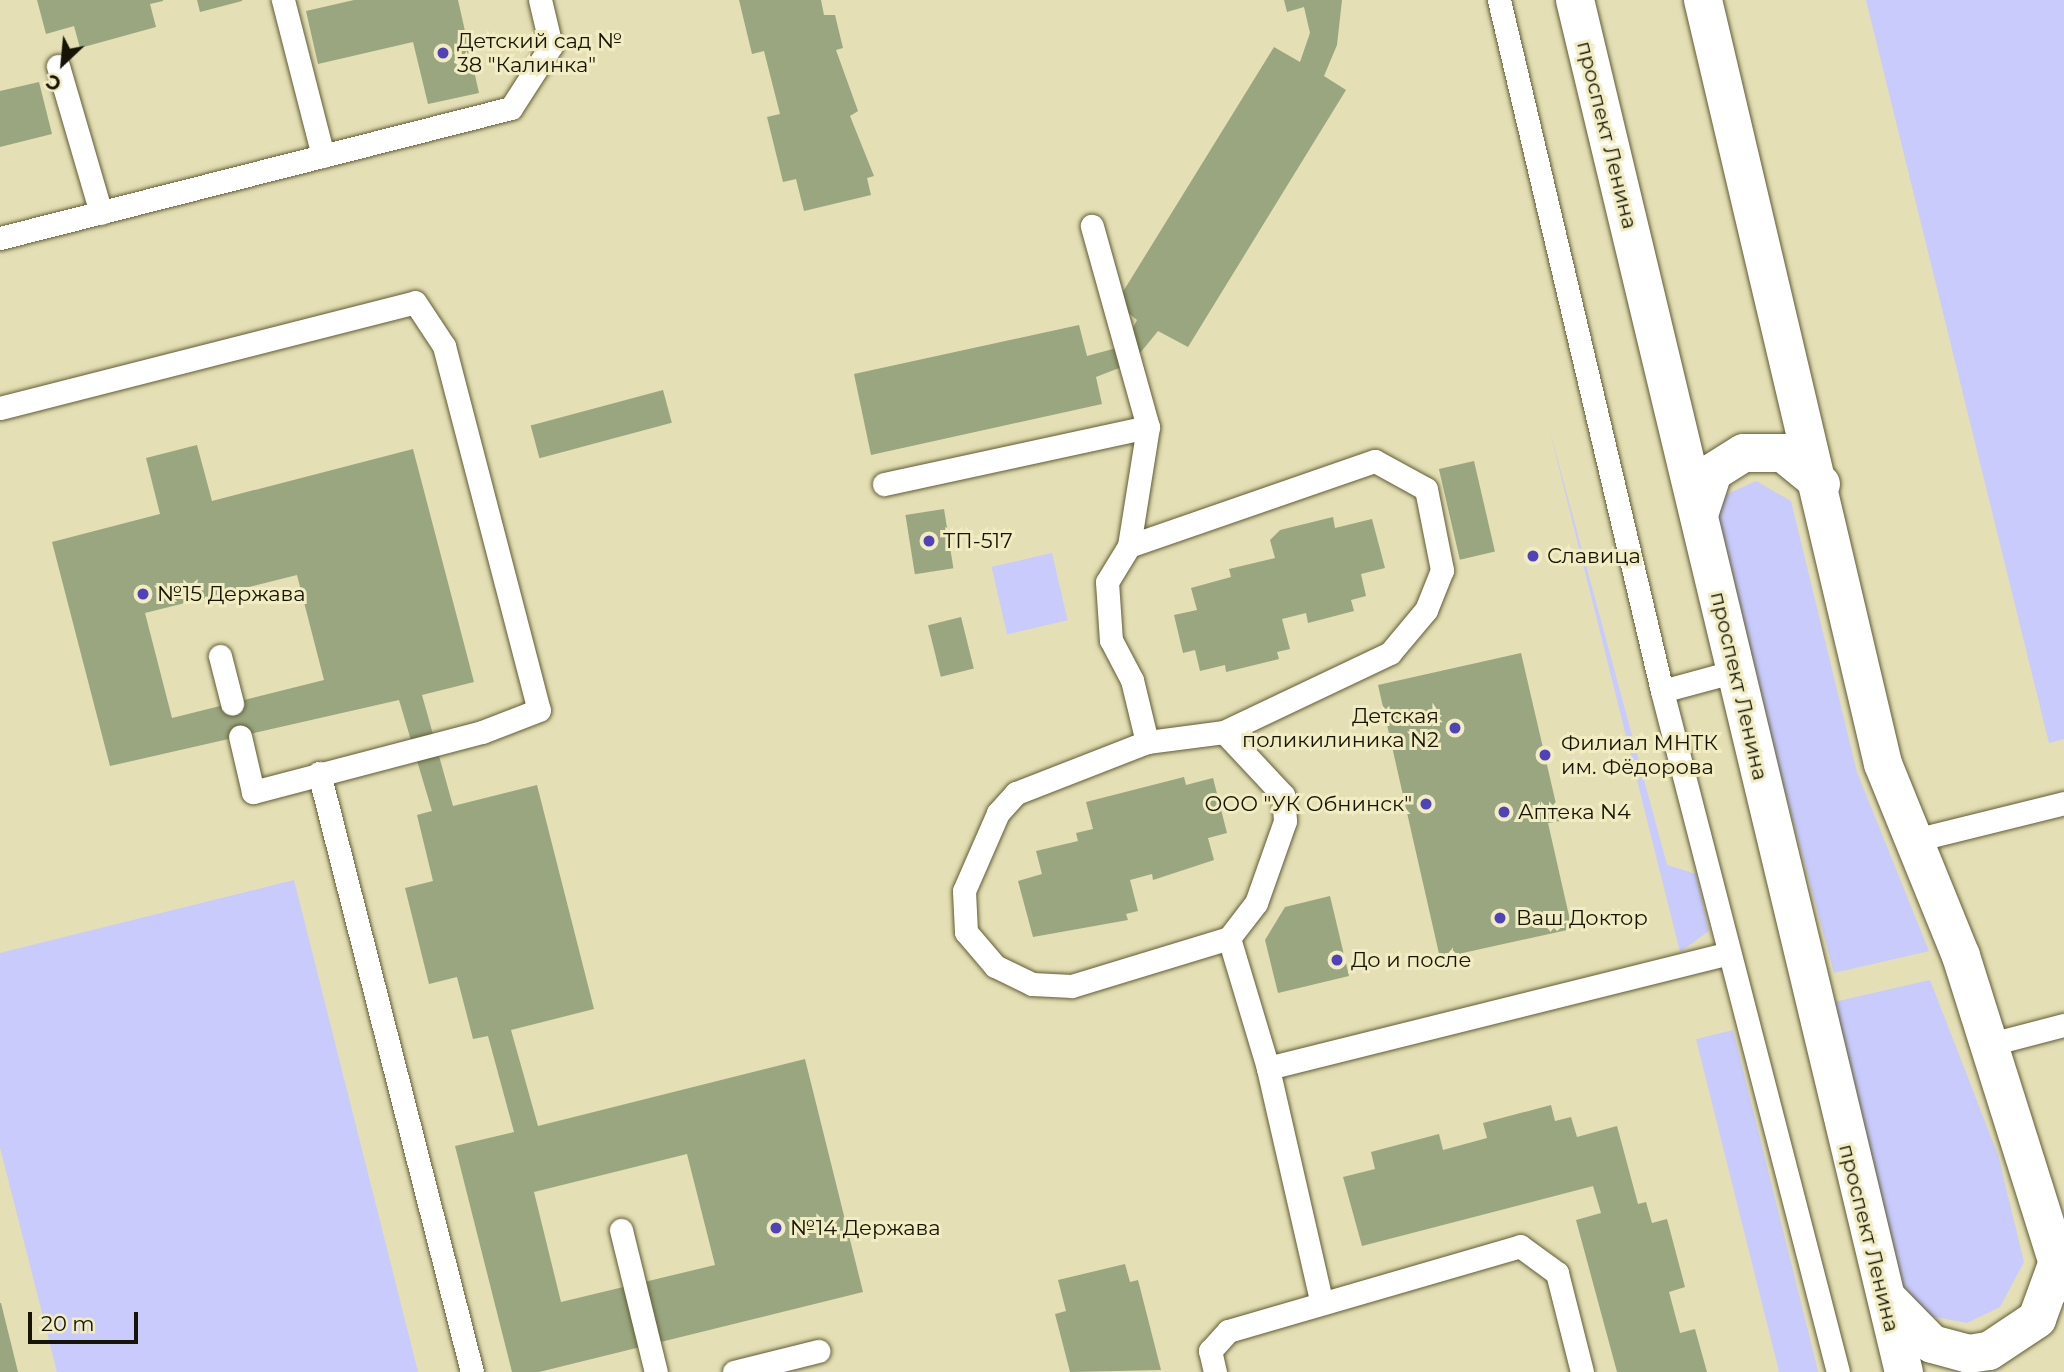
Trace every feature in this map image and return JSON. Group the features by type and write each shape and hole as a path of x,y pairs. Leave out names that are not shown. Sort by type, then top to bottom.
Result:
{"main road":[{"name":"проспект Ленина","path":"1575,0 1882,1293 1904,1372"},
{"path":"1703,0 1821,484 1883,764 1915,840 1987,1045 2061,1271 2037,1319 1989,1351 1969,1354 1932,1344 1882,1293"},
{"path":"1699,515 1713,472 1744,453 1783,453 1821,484"}],"lane":[{"path":"283,0 323,156"},
{"path":"0,238 510,108 551,46 540,0"},
{"path":"1499,0 1662,691 1838,1372"},
{"path":"58,66 101,212"},
{"path":"1092,226 1149,427 1129,546 1107,582 1111,640 1132,681 1147,742"},
{"path":"0,408 415,302 444,346 538,710 482,732 253,792 240,737"},
{"path":"884,484 1149,427"},
{"path":"1129,546 1375,461 1426,489 1442,570 1426,610 1390,653 1224,732 1147,742 1016,793 998,814 964,891 966,932 995,966 1032,984 1072,986 1229,938 1256,903 1285,821 1283,795 1224,732"},
{"path":"220,656 232,703"},
{"path":"1662,691 1736,671"},
{"path":"319,773 472,1372"},
{"path":"1915,840 2064,803"},
{"path":"1229,938 1268,1068 1321,1300"},
{"path":"1268,1068 1729,953"},
{"path":"1987,1045 2064,1025"},
{"path":"621,1230 656,1372"},
{"path":"1215,1372 1210,1350 1228,1331 1321,1300 1520,1246 1557,1273 1582,1372"},
{"path":"734,1372 818,1351"}],"shaded area":[{"path":"1866,0 2064,0 2064,739 2049,743"},
{"path":"1548,424 1667,865 1696,874 1709,931 1680,952"},
{"path":"1756,481 1791,501 1857,772 1929,951 1834,973 1712,520 1721,497"},
{"path":"1052,553 1068,620 1007,634 992,567"},
{"path":"294,880 418,1372 57,1372 0,1147 0,953"},
{"path":"1930,980 1998,1155 2024,1262 2000,1307 1967,1323 1930,1316 1901,1289 1834,1002"},
{"path":"1733,1030 1818,1372 1779,1372 1696,1039"}],"building":[{"path":"37,0 163,1 150,4 156,27 80,48 74,26 46,34"},
{"path":"197,0 242,0 242,1 200,12"},
{"name":"Детский сад № 38 \"Калинка\"","path":"354,0 458,0 479,93 428,104 413,42 318,64 306,11"},
{"path":"739,0 821,0 824,15 835,15 843,48 836,50 858,111 850,116 874,176 867,178 871,195 804,211 796,179 783,182 767,117 780,114 764,51 752,54"},
{"path":"1284,0 1342,0 1337,45 1324,76 1346,90 1188,347 1158,331 1132,363 1096,377 1102,404 871,455 854,374 1079,325 1087,356 1124,346 1137,320 1116,303 1274,47 1300,62 1310,33 1304,7 1287,12"},
{"path":"39,82 52,134 0,147 0,91"},
{"path":"663,390 672,423 539,458 531,425"},
{"path":"197,445 212,501 413,449 474,682 422,695 453,806 537,785 594,1009 511,1030 538,1126 805,1059 863,1292 539,1372 512,1372 455,1146 514,1132 488,1036 473,1039 457,977 429,984 405,888 433,881 417,815 432,811 399,700 110,766 52,542 160,514 146,458","holes":["297,575 324,680 172,718 145,613","687,1154 715,1265 561,1302 534,1192"]},
{"path":"1474,461 1495,552 1460,560 1439,469"},
{"name":"ТП-517","path":"944,509 953,568 915,574 905,515"},
{"path":"1333,517 1335,528 1372,519 1385,568 1361,574 1366,596 1351,600 1354,611 1308,623 1306,613 1282,619 1290,649 1277,652 1279,659 1226,672 1225,665 1200,671 1195,650 1183,653 1174,615 1197,610 1191,588 1231,577 1229,569 1275,558 1270,540 1280,530"},
{"path":"961,617 974,668 941,677 928,625"},
{"path":"1521,653 1560,821 1548,823 1572,929 1440,958 1378,685"},
{"path":"1184,777 1186,785 1213,778 1227,833 1208,838 1214,860 1153,880 1152,874 1130,880 1138,911 1126,914 1128,920 1033,937 1018,881 1042,874 1036,851 1078,841 1076,833 1093,829 1086,802"},
{"path":"1330,896 1349,976 1278,993 1265,940 1285,907"},
{"path":"1551,1105 1555,1121 1571,1117 1577,1137 1617,1126 1638,1204 1646,1202 1652,1223 1667,1219 1685,1287 1669,1292 1680,1333 1695,1329 1707,1372 1617,1372 1576,1220 1601,1213 1593,1186 1362,1246 1343,1177 1375,1169 1371,1152 1439,1134 1443,1150 1487,1138 1483,1123"},
{"path":"1125,1264 1130,1282 1138,1280 1161,1370 1070,1372 1055,1314 1066,1311 1058,1280"},
{"path":"1,1303 18,1372 0,1372"}],"place":[{"name":"Детский сад № 38 \"Калинка\"","path":"443,53"},
{"name":"ТП-517","path":"929,541"},
{"name":"Славица","path":"1533,556"},
{"name":"№15 Держава","path":"143,594"},
{"name":"Детская поликилиника N2","path":"1455,728"},
{"name":"Филиал МНТК им. Фёдорова","path":"1545,755"},
{"name":"ООО \"УК Обнинск\"","path":"1426,804"},
{"name":"Аптека N4","path":"1504,812"},
{"name":"Ваш Доктор","path":"1500,918"},
{"name":"До и после","path":"1337,960"},
{"name":"№14 Держава","path":"776,1228"}]}
